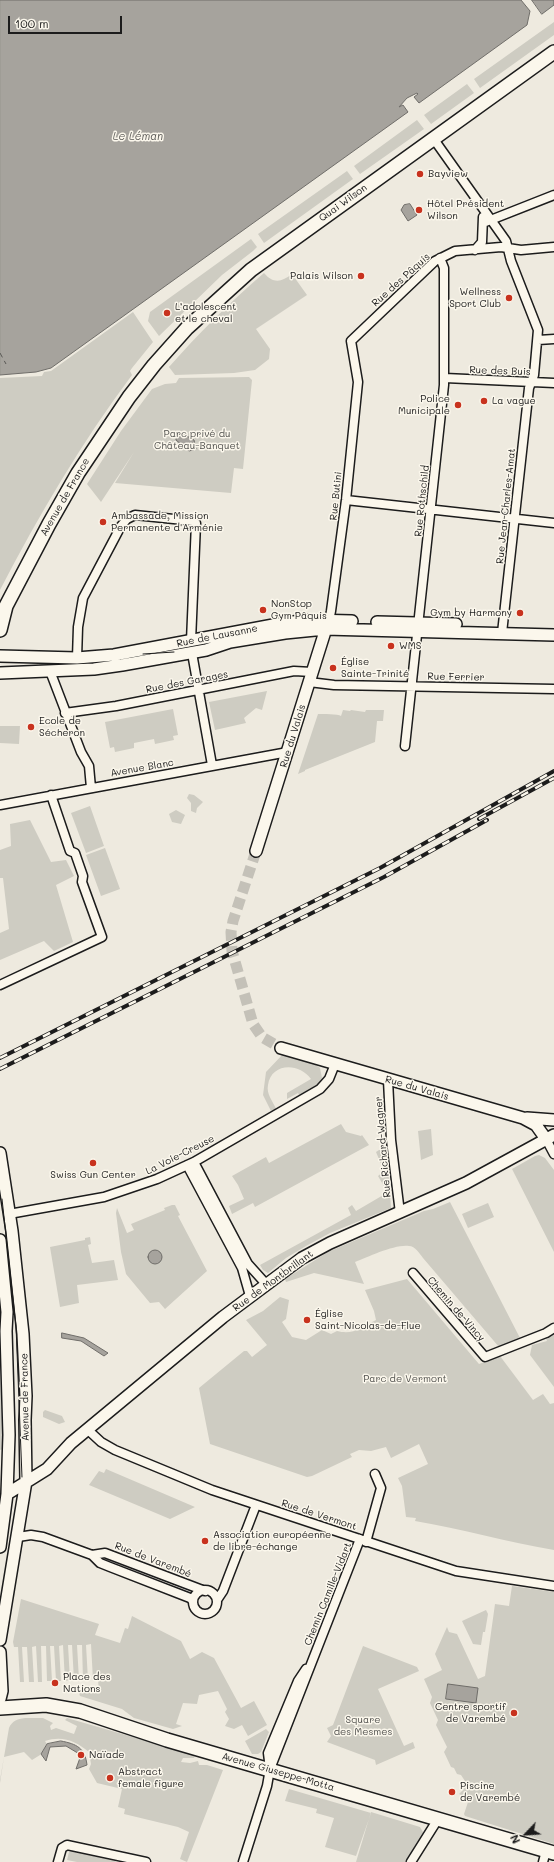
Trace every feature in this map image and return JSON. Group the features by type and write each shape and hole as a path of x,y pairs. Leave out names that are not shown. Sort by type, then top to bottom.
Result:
{"main road":[{"name":"Quai Wilson","path":"148,373 191,324 251,270 554,52"},
{"name":"Avenue de France","path":"0,630 3,610 78,473 111,423 148,373"},
{"name":"Rue de Lausanne","path":"0,656 77,658 114,655 284,623 308,620 327,625"},
{"path":"327,625 502,630 554,635"},
{"name":"Rue de Lausanne","path":"0,673 94,669 210,650 225,643 327,625"},
{"name":"Rue du Valais","path":"256,851 278,785 327,625"},
{"path":"502,630 554,628"},
{"name":"Rue du Valais","path":"281,1048 524,1118 536,1125 550,1137"},
{"path":"524,1118 554,1120"},
{"name":"Rue de Montbrillant","path":"8,1494 26,1481 47,1469 71,1443 250,1296 302,1258 330,1242 400,1213 466,1183 550,1137"},
{"name":"Avenue de France","path":"0,1153 4,1215 23,1334 26,1388 26,1481 0,1640"},
{"name":"Avenue de France","path":"0,1240 7,1312 6,1331 9,1435 8,1494 0,1548"},
{"path":"0,1652 2,1691 0,1699"},
{"name":"Avenue Giuseppe-Motta","path":"0,1708 46,1705 80,1711 167,1740 438,1819 548,1855"}],"street":[{"name":"Rue Jean-Charles-Amat","path":"433,138 503,235 536,322 538,340 534,375 529,388 502,630"},
{"path":"483,223 554,195"},
{"path":"475,250 482,242 484,208"},
{"name":"Rue des Pâquis","path":"358,372 354,363 351,340 440,258 455,251 520,250 554,247"},
{"name":"Rue Rothschild","path":"405,746 445,378 444,268 440,258"},
{"path":"538,340 554,339"},
{"name":"Rue Butini","path":"327,625 332,611 346,500 358,372"},
{"name":"Rue des Buis","path":"445,378 523,383 554,383"},
{"path":"346,500 431,511 554,523"},
{"path":"77,658 78,627 83,598 121,526 127,519 135,515 193,521 196,523 191,641"},
{"path":"192,653 212,765"},
{"path":"50,671 81,752 89,766 91,788"},
{"name":"Rue des Garages","path":"65,713 116,706 294,671 311,677"},
{"name":"Rue Ferrier","path":"311,677 334,686 554,689"},
{"name":"Avenue Blanc","path":"0,805 288,752"},
{"path":"0,985 102,937 82,882 83,876 74,854 70,851 51,795"},
{"name":"La Voie-Creuse","path":"4,1215 112,1195 157,1179 190,1163 320,1089 329,1079 335,1064"},
{"name":"Rue Richard-Wagner","path":"388,1080 391,1140 400,1213"},
{"path":"550,1137 554,1154"},
{"path":"190,1163 243,1262 250,1296"},
{"path":"243,1262 266,1284"},
{"name":"Chemin de-Vincy","path":"413,1273 485,1357 554,1328"},
{"name":"Rue de Vermont","path":"88,1430 101,1442 115,1450 212,1490 256,1505 456,1571 554,1586"},
{"name":"Chemin Camille-Vidart","path":"243,1862 267,1786 270,1769 313,1656 363,1540 381,1488 375,1474"},
{"path":"217,1600 211,1592 205,1591 196,1595 194,1601 197,1611 206,1614 215,1609 217,1600 223,1591 256,1505"},
{"name":"Rue de Varembé","path":"18,1536 32,1535 43,1537 92,1556 100,1563 110,1568 190,1598 194,1601"},
{"name":"Rue de Varembé","path":"92,1556 105,1553 205,1591"},
{"path":"411,1862 438,1819"},
{"path":"58,1862 62,1848 67,1845 124,1859 146,1862"}],"green space":[{"path":"554,22 554,35 480,88 474,79"},
{"path":"467,84 474,93 431,124 424,115"},
{"path":"417,120 424,129 360,174 354,166"},
{"path":"347,171 353,179 264,243 258,234"},
{"path":"251,239 257,247 222,275 159,336 148,321 150,312"},
{"path":"264,273 267,277 278,281 285,279 292,274 307,295 256,329 270,349 269,359 255,370 234,373 175,375 169,367 215,318"},
{"path":"133,312 153,342 130,371 132,375 78,453 30,534 0,590 0,378 42,376 44,372 51,371"},
{"name":"Parc privé du Château-Banquet","path":"249,377 252,380 243,469 234,468 231,493 115,483 134,452 101,502 87,484 121,431 152,389 165,384 176,383 179,378"},
{"path":"267,691 262,710 256,708 244,718 246,723 215,730 209,702"},
{"path":"173,709 178,735 173,736 174,740 155,744 154,739 134,743 134,748 115,752 114,747 110,748 105,722"},
{"path":"343,710 365,712 366,710 384,710 383,721 377,721 375,742 298,774 318,714 334,714 341,716"},
{"path":"0,726 20,726 19,744 0,743"},
{"path":"189,794 194,795 203,802 197,808 196,813 191,811 191,803 187,798"},
{"path":"90,806 104,846 86,853 71,813"},
{"path":"176,810 185,815 181,824 172,822 169,814"},
{"path":"30,820 51,862 66,860 74,876 56,885 73,942 54,951 44,941 0,960 0,933 9,929 3,878 0,878 0,850 11,846 10,824"},
{"path":"105,848 120,889 101,896 86,855"},
{"path":"283,1054 313,1063 320,1068 322,1078 318,1084 299,1095 298,1093 287,1099 287,1093 311,1079 306,1073 293,1068 286,1067 274,1072 268,1085 269,1094 276,1109 271,1111 263,1095 266,1072"},
{"path":"341,1124 346,1132 362,1135 369,1145 255,1207 253,1203 232,1214 229,1206 244,1199 232,1176 266,1157 269,1163"},
{"path":"431,1129 433,1155 421,1160 418,1131"},
{"path":"379,1150 384,1150 387,1152 391,1208 330,1233 286,1258 268,1273 263,1270 260,1265 351,1215 348,1208 352,1205 356,1211 385,1194 385,1188 378,1176 384,1171 376,1152"},
{"path":"539,1155 545,1158 554,1170 554,1252 512,1169"},
{"path":"450,1202 520,1338 499,1347 419,1252 411,1246 389,1249 355,1262 364,1284 314,1273 286,1282 285,1279 328,1252 424,1211"},
{"path":"488,1203 494,1217 468,1228 462,1214"},
{"path":"175,1205 180,1215 178,1216 207,1271 165,1309 159,1302 150,1303 126,1274 121,1252 116,1213 117,1208 127,1233 134,1230 131,1224 165,1210 164,1208"},
{"path":"90,1237 91,1244 88,1245 92,1263 114,1260 118,1280 77,1285 79,1303 60,1307 50,1247 85,1240 85,1238"},
{"name":"Parc de Vermont","path":"407,1279 479,1364 500,1356 533,1400 543,1394 550,1404 554,1403 554,1550 415,1521 416,1518 406,1517 402,1486 398,1478 428,1464 419,1444 391,1458 386,1447 371,1451 359,1450 350,1454 352,1457 307,1477 210,1444 199,1388 244,1351 247,1351 252,1357 267,1345 246,1320 263,1311 280,1297 289,1300 286,1319 282,1322 292,1337 306,1340 322,1330 331,1334 337,1331 352,1331 376,1320 374,1311 365,1290"},
{"path":"554,1333 554,1387 530,1355 532,1345 547,1341 546,1338"},
{"path":"0,1362 3,1449 0,1450"},
{"path":"45,1410 62,1416 65,1422 59,1424 43,1417 43,1412"},
{"path":"106,1469 195,1507 170,1519 89,1485 99,1471 104,1473"},
{"name":"Centre sportif de Varembé","path":"512,1586 554,1592 554,1844 465,1816 464,1814 468,1802 466,1797 459,1794 464,1789 463,1786 465,1781 461,1775 457,1774 454,1768 451,1767 444,1752 447,1747 436,1725 438,1720 430,1703 432,1697 424,1679 442,1670 435,1654 447,1627 449,1632 457,1634 478,1679 485,1676 495,1604 509,1606"},
{"path":"21,1599 99,1624 95,1635 120,1643 125,1628 128,1629 132,1616 181,1641 190,1659 202,1652 214,1658 241,1708 254,1701 267,1725 248,1736 242,1725 234,1729 225,1726 229,1719 225,1712 227,1709 218,1691 199,1695 197,1704 183,1703 176,1724 182,1726 173,1729 134,1718 122,1709 80,1696 79,1693 99,1692 98,1680 93,1680 91,1644 86,1645 88,1680 83,1680 82,1645 77,1645 79,1680 74,1680 72,1645 68,1645 70,1680 65,1681 63,1645 59,1646 61,1681 56,1681 54,1646 50,1646 52,1681 47,1681 46,1646 41,1646 42,1682 38,1682 36,1646 32,1647 34,1682 29,1682 27,1647 22,1647 24,1682 20,1682 18,1647 14,1647 13,1642"},
{"path":"486,1610 488,1614 481,1645 473,1644 462,1621"},
{"name":"Square des Mesmes","path":"363,1646 417,1667 419,1671 378,1689 404,1746 413,1742 415,1748 376,1765 375,1760 327,1742 331,1736 327,1728 333,1725"},
{"path":"25,1718 43,1718 53,1723 50,1726 51,1730 56,1728 74,1734 77,1726 65,1720 67,1718 195,1755 194,1758 183,1758 181,1762 190,1763 198,1761 199,1765 207,1765 223,1770 187,1862 180,1859 189,1832 178,1827 124,1814 125,1809 118,1807 122,1789 97,1783 89,1769 91,1764 89,1752 74,1742 63,1739 51,1739 45,1741 47,1744 40,1755 32,1760 24,1752 4,1757 0,1783 0,1780 9,1728 15,1721"},
{"path":"266,1729 269,1732 261,1752 258,1754 252,1754 245,1741"},
{"path":"289,1789 371,1813 356,1856 325,1847 334,1818 316,1813 317,1809 285,1801"},
{"path":"371,1812 420,1827 424,1834 408,1862 356,1862"},
{"path":"72,1851 116,1862 77,1862 67,1860 69,1852"}],"water":[{"name":"Le Léman","path":"0,0 521,0 530,11 527,25 419,103 414,97 418,94 417,93 407,98 399,107 403,105 408,112 51,368 36,372 0,375"},
{"path":"532,0 554,0 554,5 542,14"},
{"path":"410,204 417,215 408,221 401,210 404,205"},
{"path":"183,434 194,440 196,449 189,451 176,440 176,437"},
{"path":"155,1250 160,1252 162,1257 160,1262 155,1264 150,1262 148,1257 150,1252"},
{"path":"62,1333 84,1338 108,1353 104,1356 81,1341 62,1338"},
{"path":"448,1684 478,1688 476,1703 446,1699"},
{"path":"61,1741 76,1745 84,1754 87,1765 76,1769 81,1755 66,1746 50,1747 46,1761 41,1754 47,1744"}],"ferry route":[{"path":"0,353 6,364"}],"tunnel":[{"path":"256,851 233,921 231,932 232,951 253,1024 262,1037 281,1048"}],"tram line":[{"path":"143,654 174,652"},
{"path":"2,1199 16,1326 22,1477"}],"railway":[{"path":"0,1058 380,868 554,771"},
{"path":"479,819 554,778"},
{"path":"0,1069 384,877 487,820"}],"place":[{"name":"Bayview","path":"420,174"},
{"name":"Hôtel Président Wilson","path":"419,210"},
{"name":"Palais Wilson","path":"361,276"},
{"name":"Wellness Sport Club","path":"509,298"},
{"name":"L’adolescent et le cheval","path":"167,313"},
{"name":"La vague","path":"484,401"},
{"name":"Police Municipale","path":"458,405"},
{"name":"Ambassade, Mission Permanente d'Arménie","path":"103,522"},
{"name":"NonStop Gym Pâquis","path":"263,610"},
{"name":"Gym by Harmony","path":"520,613"},
{"name":"WMS","path":"391,646"},
{"name":"Église Sainte-Trinité","path":"333,668"},
{"name":"Ecole de Sécheron","path":"31,727"},
{"name":"Swiss Gun Center","path":"93,1163"},
{"name":"Église Saint-Nicolas-de-Flue","path":"307,1320"},
{"name":"Association européenne de libre-échange","path":"205,1541"},
{"name":"Place des Nations","path":"55,1683"},
{"name":"Centre sportif de Varembé","path":"514,1713"},
{"name":"Naïade","path":"81,1755"},
{"name":"Abstract female figure","path":"110,1778"},
{"name":"Piscine de Varembé","path":"452,1792"}]}
